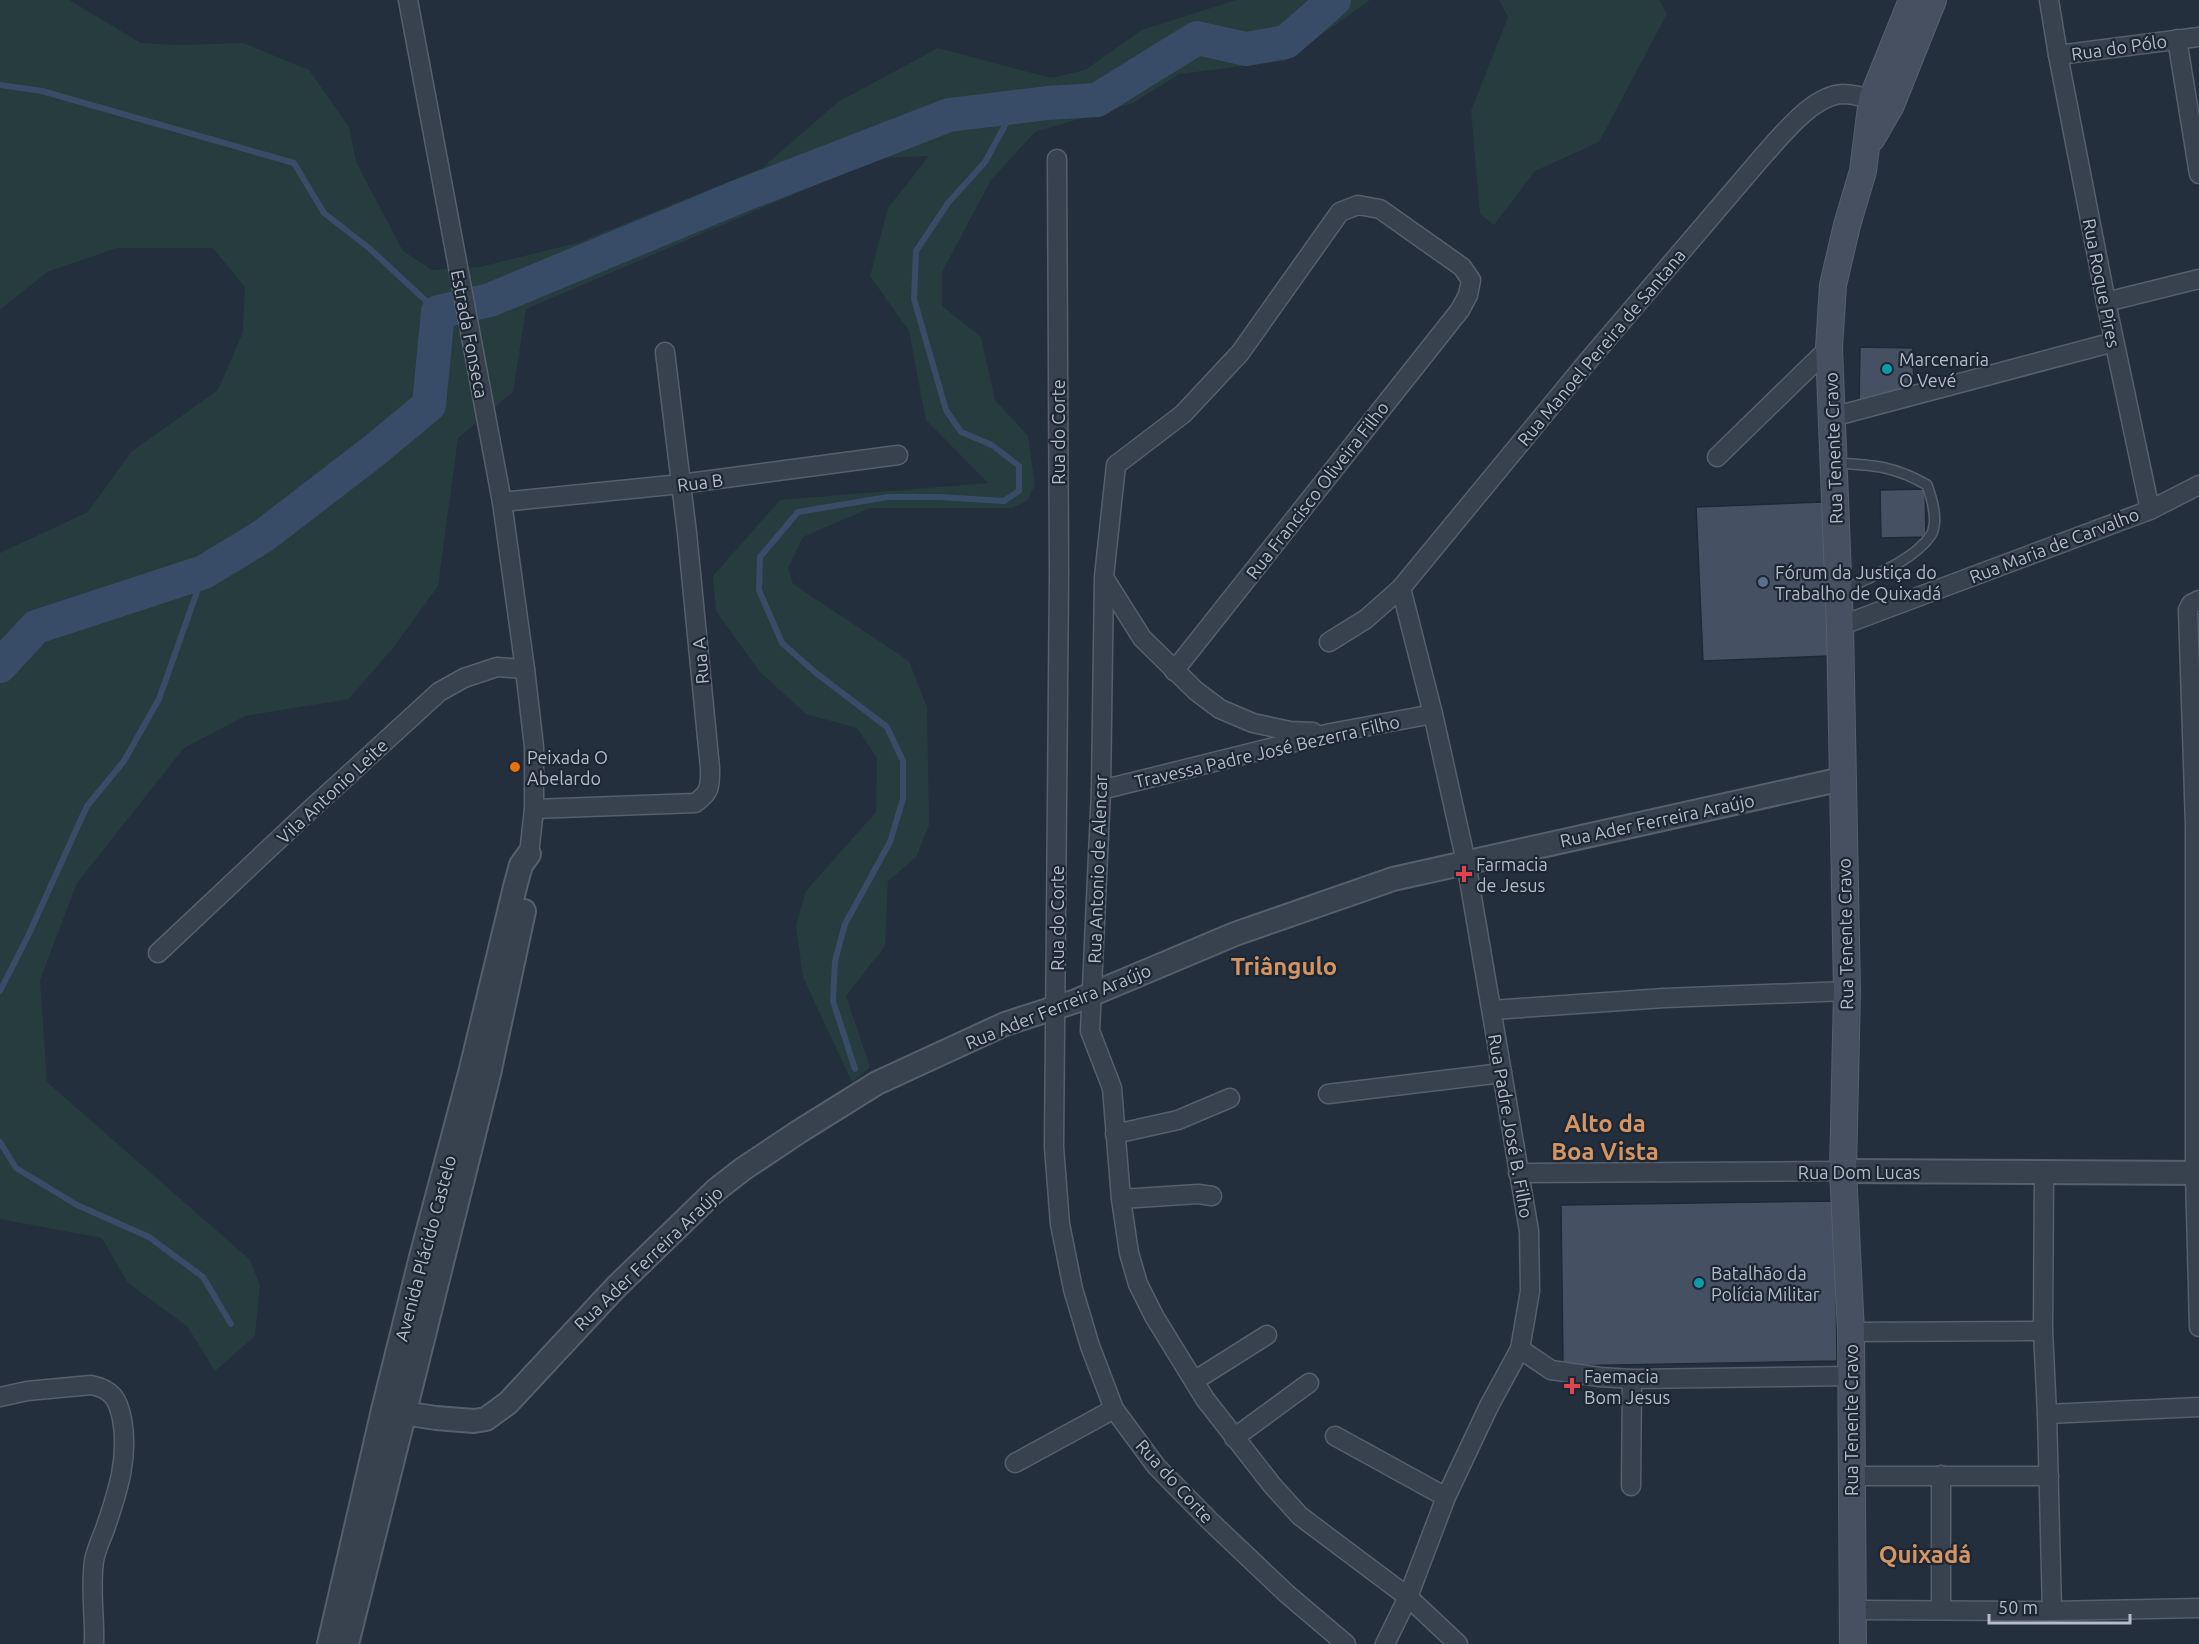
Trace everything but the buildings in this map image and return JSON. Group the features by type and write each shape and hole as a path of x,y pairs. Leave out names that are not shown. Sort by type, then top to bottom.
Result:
{"main road":[{"path":"1881,102 1912,0"},
{"path":"1881,102 1933,0"},
{"name":"Rua Tenente Cravo","path":"1853,1644 1851,1332 1843,1172 1847,991 1840,626 1829,348 1833,285 1863,171 1867,146 1881,102"}],"street":[{"name":"Estrada Fonseca","path":"408,0 502,502 525,669"},
{"name":"Rua do Pólo","path":"2049,0 2058,55 2199,37"},
{"path":"2177,39 2199,174"},
{"name":"Rua Roque Pires","path":"2058,55 2114,342 2150,510"},
{"name":"Rua Manoel Pereira de Santana","path":"1329,642 1366,619 1401,588 1588,361 1790,127 1826,98 1843,94 1881,102"},
{"name":"Rua do Corte","path":"1057,159 1059,586 1054,1147 1060,1224 1073,1289 1090,1346 1114,1409 1156,1466 1211,1522 1287,1594 1346,1644"},
{"name":"Rua Francisco Oliveira Filho","path":"1116,465 1183,414 1240,353 1341,212 1358,205 1380,209 1462,267 1471,280 1468,295 1460,310 1174,670"},
{"path":"2106,302 2199,279"},
{"path":"1832,417 2114,342"},
{"path":"1717,457 1829,348"},
{"name":"Rua A","path":"534,809 695,803 706,796 710,786 681,484 665,352"},
{"name":"Rua B","path":"502,502 681,484 898,455"},
{"name":"Rua Antonio de Alencar","path":"1116,465 1104,577 1101,790 1090,1031 1112,1088 1121,1199 1129,1253 1138,1284 1154,1316 1194,1381 1234,1438 1300,1516 1408,1597 1458,1644"},
{"name":"Rua Maria de Carvalho","path":"1840,626 2150,510 2199,485"},
{"path":"1104,577 1142,638 1174,670 1220,709 1236,718 1253,723 1290,730 1331,733"},
{"name":"Rua Padre José B. Filho","path":"1384,1644 1408,1597 1446,1497 1489,1406 1520,1349 1530,1291 1529,1231 1466,862 1433,714 1401,588"},
{"path":"2197,601 2188,610 2197,824 2199,1327"},
{"name":"Vila Antonio Leite","path":"158,953 440,692 464,678 496,668 525,669"},
{"name":"Avenida Plácido Castelo","path":"330,1644 394,1411 480,1072 515,887 521,865 529,854 534,809 534,747 525,669"},
{"name":"Travessa Padre José Bezerra Filho","path":"1101,790 1331,733 1433,714"},
{"name":"Rua Ader Ferreira Araújo","path":"394,1411 463,1420 486,1419 508,1403 616,1287 716,1190 743,1169 877,1083 1005,1024 1092,994 1235,934 1393,879 1842,779"},
{"path":"1492,1010 1664,998 1847,991"},
{"path":"1328,1094 1502,1073"},
{"path":"1115,1134 1178,1120 1230,1098"},
{"name":"Rua Dom Lucas","path":"1518,1173 2197,1173"},
{"path":"2044,1173 2043,1330 2052,1611"},
{"path":"1121,1199 1198,1194 1212,1196"},
{"path":"1851,1332 2043,1330"},
{"path":"1194,1381 1268,1335"},
{"path":"1520,1349 1551,1370 1600,1377 1632,1379 1851,1376"},
{"path":"1631,1485 1632,1379"},
{"path":"1234,1438 1309,1383"},
{"path":"0,1397 27,1391 91,1385 102,1387 116,1397 125,1433 124,1461 121,1482 95,1558 92,1591 94,1644"},
{"path":"2047,1414 2199,1407"},
{"path":"1015,1463 1114,1409"},
{"name":"Avenida Plácido Castelo","path":"347,1644 394,1411"},
{"path":"1335,1436 1446,1497"},
{"path":"1941,1475 1941,1610"},
{"path":"1851,1476 2049,1476"},
{"path":"1854,1610 2052,1611 2199,1608"}],"lane":[{"path":"1834,463 1875,465 1911,476 1927,485 1934,513 1932,533 1917,550 1881,572 1839,592"}],"green space":[{"path":"0,0 69,0 141,43 178,45 243,43 309,70 349,127 356,162 403,251 432,270 480,267 577,243 762,168 838,102 938,48 1051,78 1085,70 1142,30 1236,0 1370,0 1285,61 1179,74 1133,103 1035,132 991,180 942,272 942,306 981,337 995,400 1028,436 1035,485 1027,501 1012,508 870,508 803,537 788,568 793,584 909,661 927,708 929,825 916,857 888,881 885,946 846,996 870,1067 852,1082 803,977 796,925 806,891 876,812 877,758 857,728 806,714 759,671 716,611 713,576 780,500 988,483 926,420 909,331 870,276 888,208 929,156 879,158 526,309 513,392 458,438 438,586 396,644 349,699 245,716 184,748 77,883 40,980 47,1082 250,1260 260,1285 255,1336 215,1371 187,1326 128,1283 102,1238 0,1219 0,553 88,512 131,452 218,390 243,332 245,287 213,248 117,248 47,272 0,310"},
{"path":"1499,0 1659,0 1667,14 1599,142 1535,171 1494,225 1480,214 1471,111 1508,17"}],"waterway":[{"path":"0,666 36,627 204,572 263,536 375,450 429,405 438,312 490,300 740,196 949,115 1047,103 1097,100 1197,38 1246,49 1286,42 1334,0"},
{"path":"0,85 42,91 294,163 324,213 369,248 438,312"},
{"path":"855,1069 833,1001 835,961 845,924 890,842 903,799 903,761 887,727 816,673 782,643 759,590 760,557 798,512 888,497 1004,501 1019,491 1019,466 992,445 961,432 946,410 914,299 916,251 948,203 985,162 1015,107"},
{"path":"0,991 28,936 87,806 124,761 159,699 204,572"},
{"path":"0,1142 16,1168 77,1205 149,1237 203,1277 231,1324"}],"place":[{"name":"Marcenaria O Vevé","path":"1887,369"},
{"name":"Fórum da Justiça do Trabalho de Quixadá","path":"1763,582"},
{"name":"Peixada O Abelardo","path":"515,767"},
{"name":"Farmacia de Jesus","path":"1464,874"},
{"name":"Batalhão da Polícia Militar","path":"1699,1283"},
{"name":"Faemacia Bom Jesus","path":"1572,1386"}],"district":[{"name":"Triângulo","path":"1284,966"},
{"name":"Alto da Boa Vista","path":"1605,1137"},
{"name":"Quixadá","path":"1925,1554"}]}
